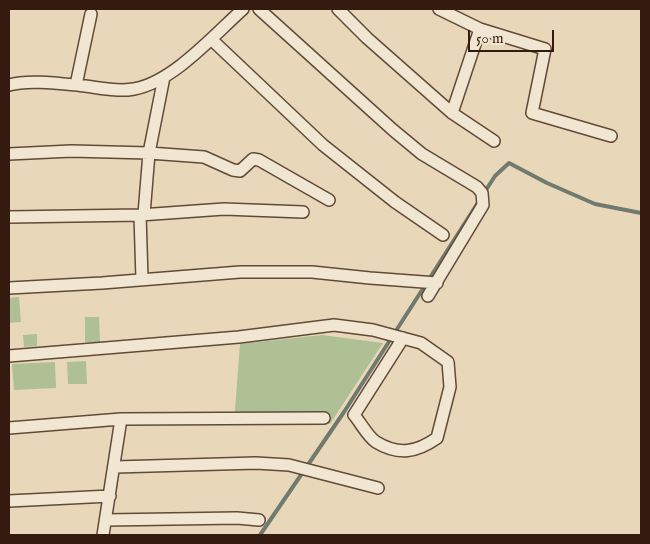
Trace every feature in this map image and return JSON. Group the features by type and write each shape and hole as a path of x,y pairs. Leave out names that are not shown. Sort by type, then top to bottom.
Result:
{"street":[{"path":"9,86 29,83 76,85 116,90 133,89 152,84 164,77 243,9"},
{"path":"259,9 422,154 477,186 482,193 482,205 428,296"},
{"path":"338,9 452,113 494,141"},
{"path":"439,9 480,29 545,49 532,113 611,136"},
{"path":"76,85 91,14"},
{"path":"452,113 480,29"},
{"path":"211,38 323,146 395,202 443,235"},
{"path":"142,279 142,215 150,153 164,77"},
{"path":"9,154 71,152 150,153 204,157 233,170 240,171 253,159 259,160 329,200"},
{"path":"9,217 142,215 224,209 303,212"},
{"path":"9,288 240,272 303,272 437,283"},
{"path":"9,356 239,337 305,327 334,325 374,330 403,338 420,343 448,362 450,387 437,438 423,448 399,452 375,442 354,415 403,338"},
{"path":"9,428 121,419 324,418"},
{"path":"103,535 121,419"},
{"path":"115,467 256,463 288,464 378,488"},
{"path":"9,501 110,496"},
{"path":"106,520 237,518 259,520"}],"green space":[{"path":"19,297 21,322 9,323 9,298"},
{"path":"85,317 99,317 100,342 85,342"},
{"path":"37,334 37,346 24,347 23,335"},
{"path":"322,335 383,343 330,424 234,423 240,344"},
{"path":"86,361 87,384 68,384 67,362"},
{"path":"55,362 56,388 14,390 12,364"}],"waterway":[{"path":"484,193 495,176 509,163 547,183 595,204 641,213"},
{"path":"260,535 344,412 479,201"}]}
